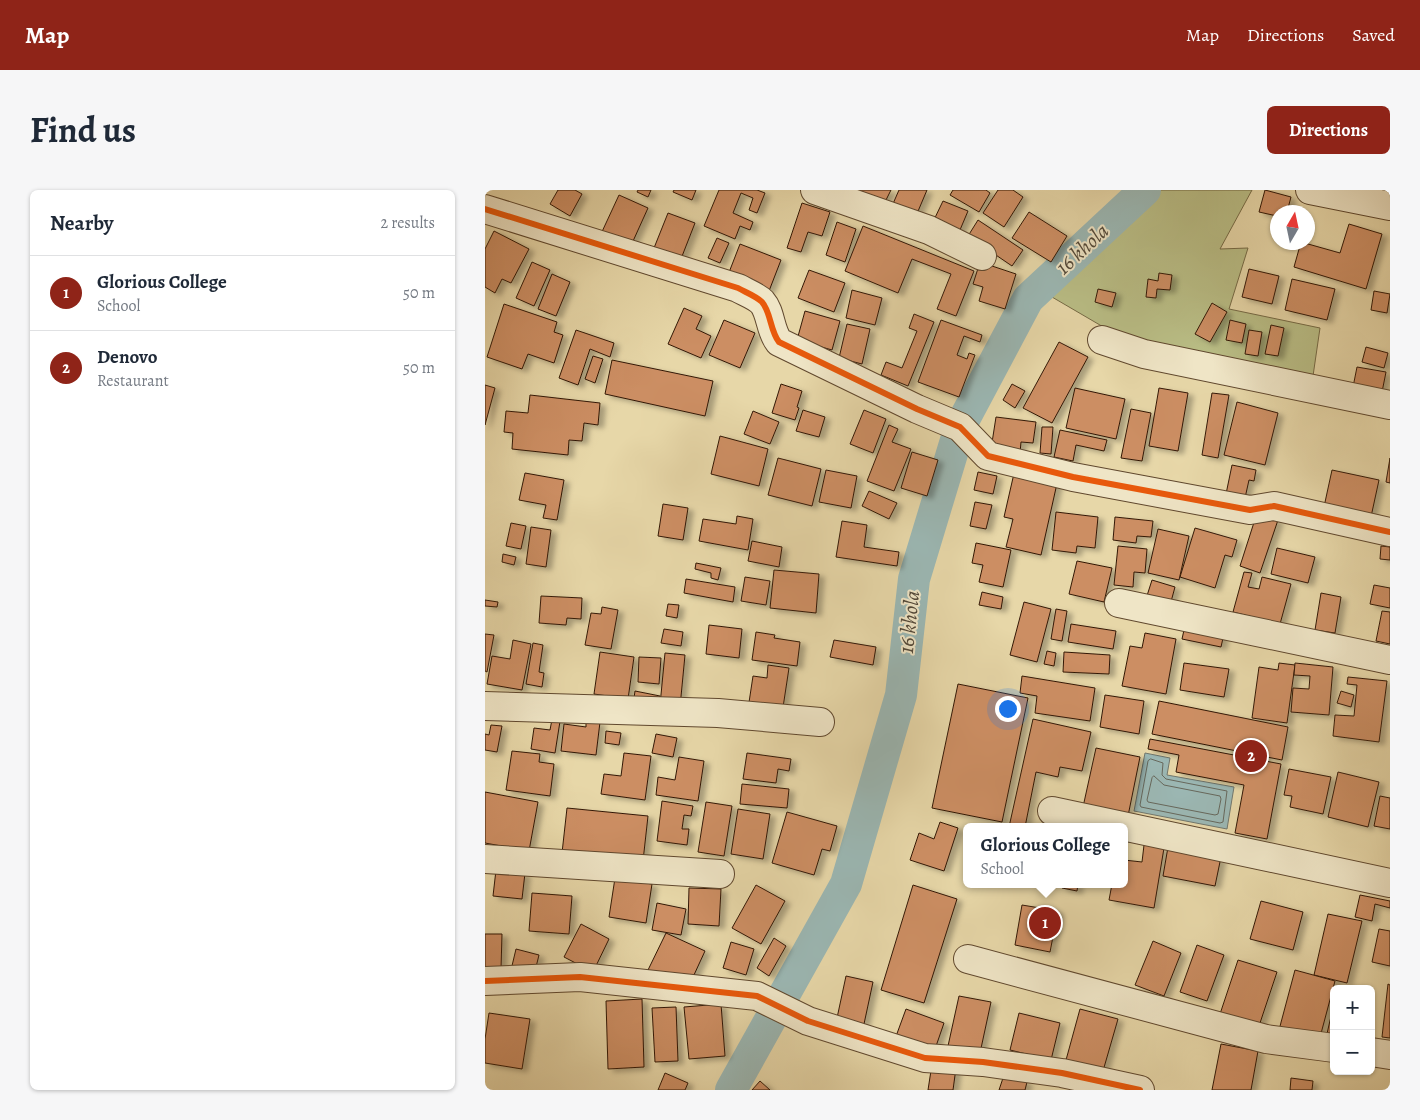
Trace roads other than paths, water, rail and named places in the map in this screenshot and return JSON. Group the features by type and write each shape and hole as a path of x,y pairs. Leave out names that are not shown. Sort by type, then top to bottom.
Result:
{"street":[{"path":"815,190 929,230 982,256"},
{"path":"1310,190 1390,206"},
{"path":"485,208 738,288 764,304 775,337 779,342 917,409 960,427 988,456 1103,483 1250,510 1274,506 1390,532"},
{"path":"1102,340 1143,354 1390,405"},
{"path":"1119,603 1390,660"},
{"path":"485,706 718,713 819,722"},
{"path":"1052,811 1108,823"},
{"path":"1128,827 1390,883"},
{"path":"485,859 720,874"},
{"path":"968,959 1265,1039 1330,1047"},
{"path":"485,981 580,977 757,996 807,1021 925,1058 983,1062 1062,1073 1140,1090"},
{"path":"1375,1053 1390,1055"}],"water":[{"path":"1145,753 1170,758 1167,775 1234,787 1227,829 1134,811"}],"waterway":[{"name":"16 khola","path":"731,1090 846,884 901,695 914,579 960,427 1028,299 1145,190"}],"place":[{"name":"Denovo","path":"1251,756"},
{"name":"Glorious College","path":"1045,923"}]}
